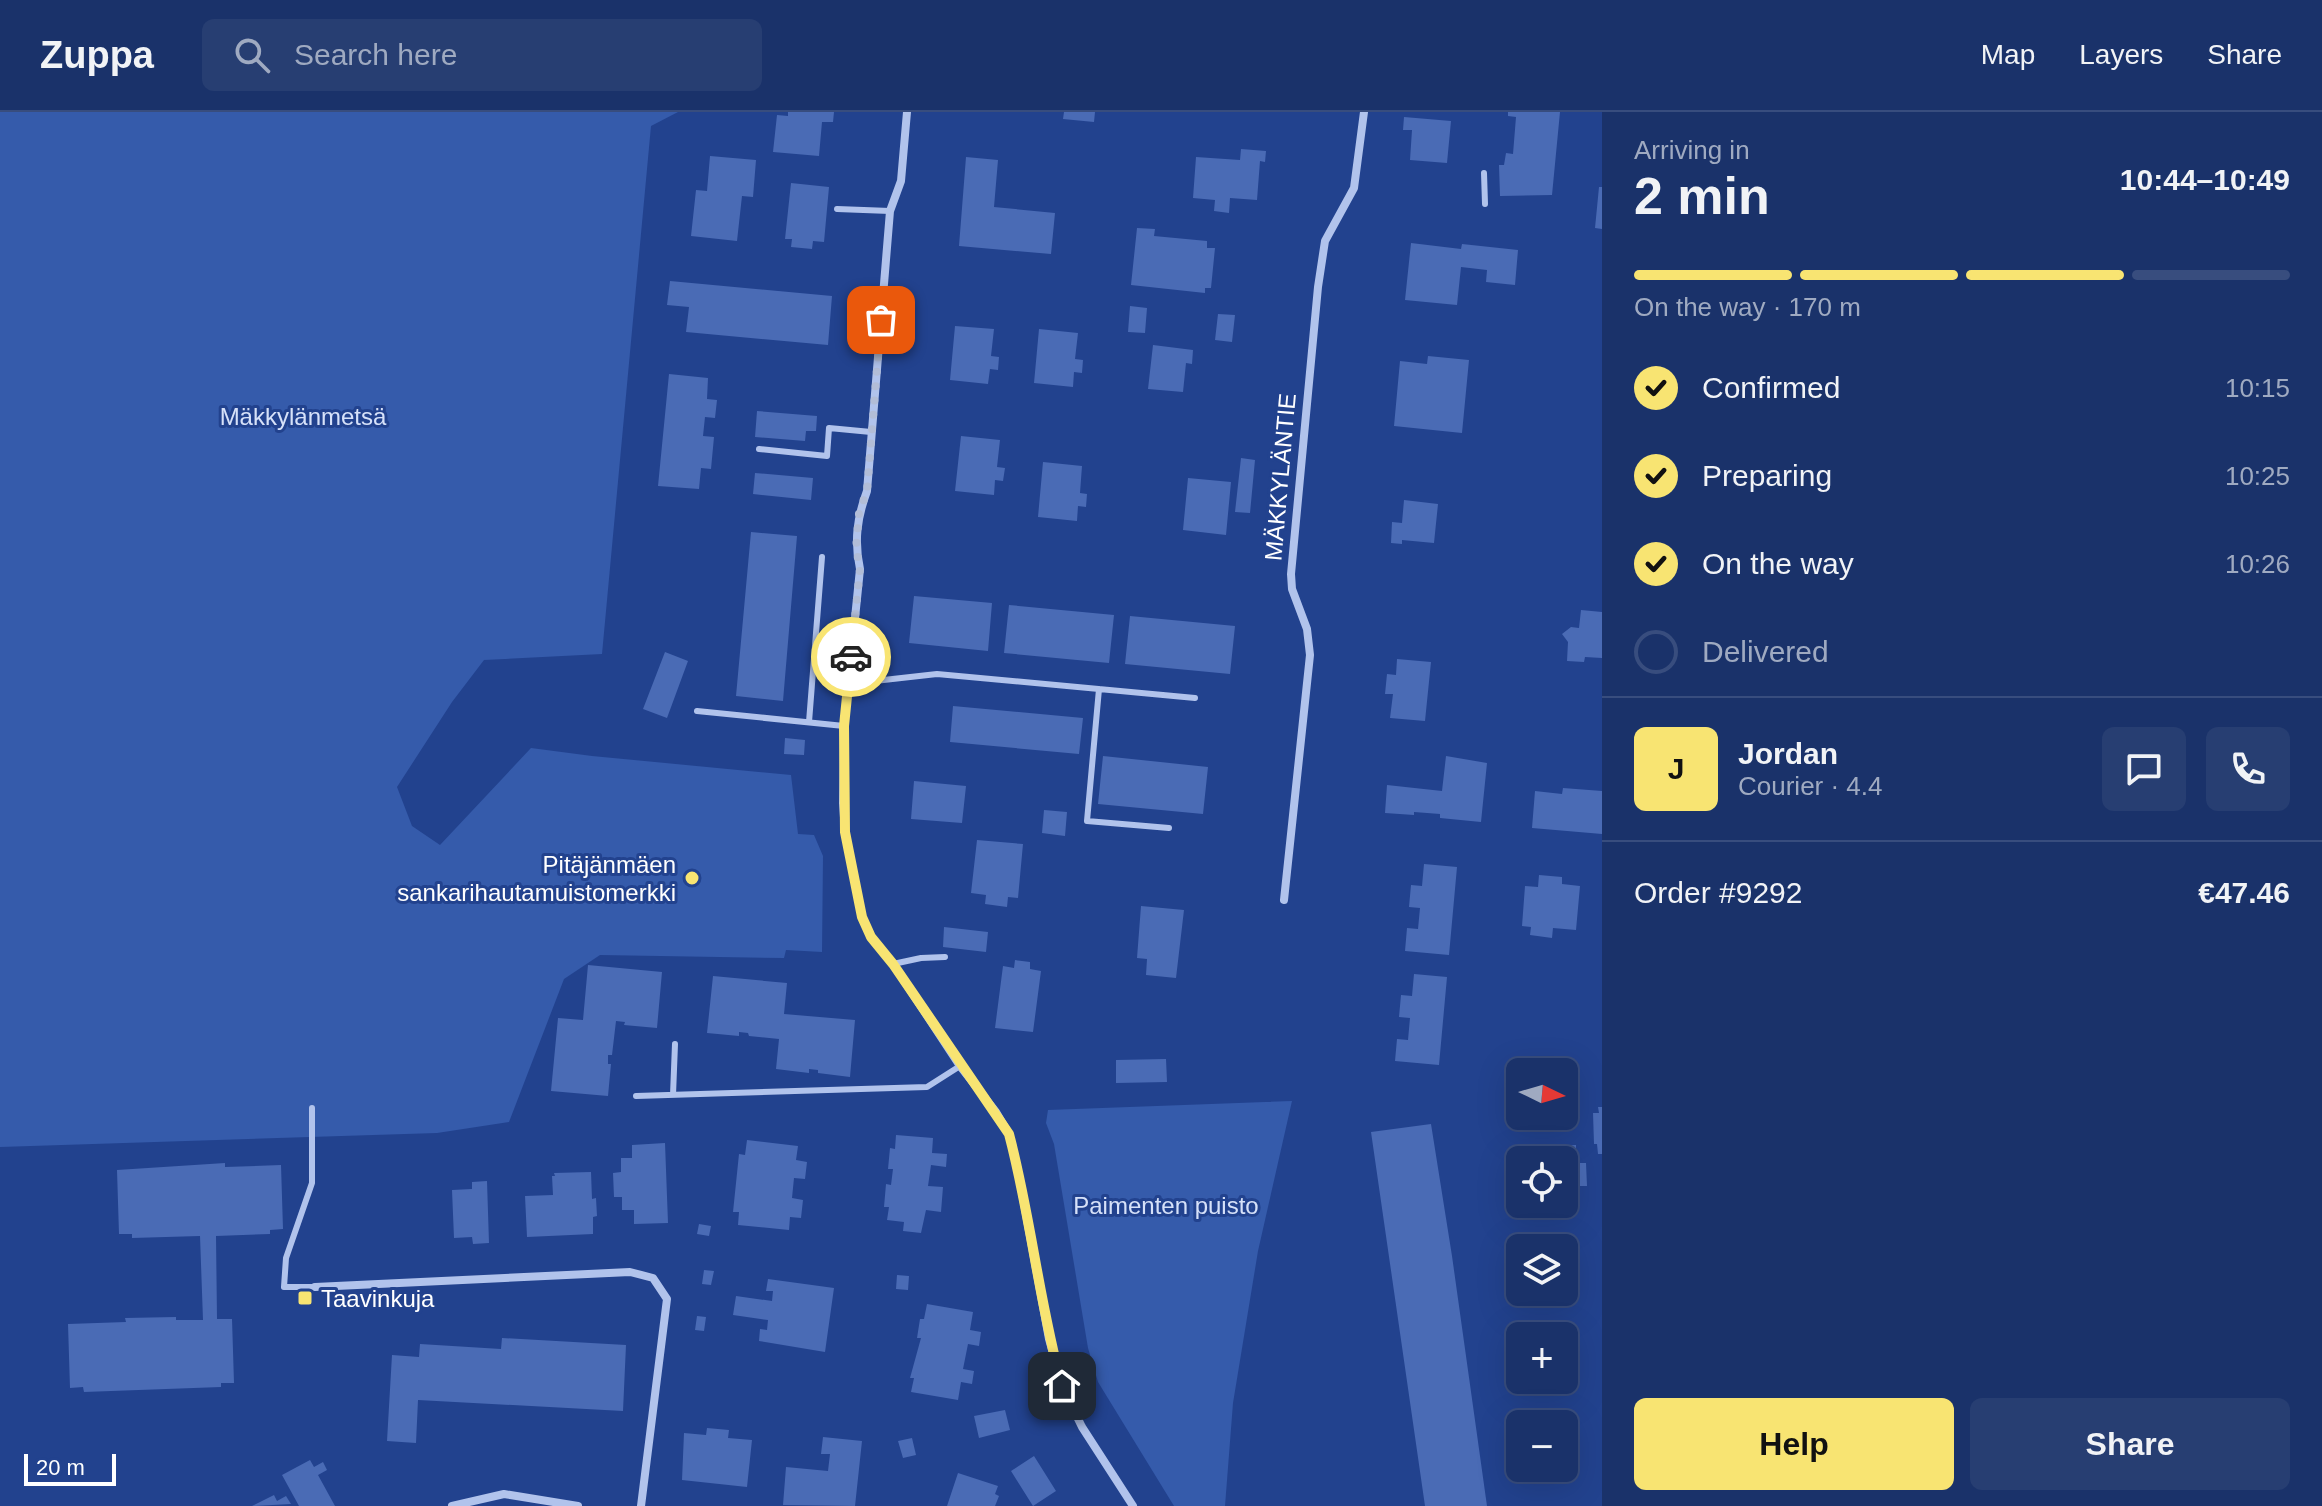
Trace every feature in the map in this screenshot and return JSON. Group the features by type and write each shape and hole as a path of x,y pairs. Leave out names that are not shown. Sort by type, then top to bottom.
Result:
{"street":[{"path":"907,112 901,181 890,211 867,491 859,513 857,533 860,569 844,726 845,832 862,917 871,937 893,964 1009,1134 1049,1339 1062,1386 1095,1448 1133,1506"},
{"name":"MÄKKYLÄNTIE","path":"1284,900 1310,655 1307,629 1292,589 1291,574 1320,265 1325,241 1354,188 1364,112"},
{"path":"315,1287 630,1272 653,1278 667,1299 641,1506"},
{"path":"452,1506 504,1494 578,1506"}],"lane":[{"path":"1484,173 1485,204"},
{"path":"837,209 890,211"},
{"path":"759,449 827,456 829,428 871,432"},
{"path":"809,722 822,557"},
{"path":"848,684 937,674 1195,698"},
{"path":"1099,689 1087,821 1169,828"},
{"path":"697,711 844,726"},
{"path":"893,964 945,957"},
{"path":"673,1095 675,1044"},
{"path":"636,1096 927,1087 960,1066"},
{"path":"312,1108 312,1183 286,1258 284,1287 315,1287"}],"green space":[{"name":"Mäkkylänmetsä","path":"0,112 678,112 651,126 602,654 484,660 452,702 397,787 412,826 440,845 531,748 791,775 798,834 814,835 823,856 822,952 786,950 784,958 600,955 564,979 509,1122 437,1133 0,1147"},
{"name":"Paimenten puisto","path":"1292,1101 1258,1251 1233,1403 1225,1506 1174,1506 1098,1382 1088,1348 1054,1144 1046,1123 1048,1110"}],"building":[{"path":"788,112 834,112 833,122 822,122 819,156 773,152 777,115 788,116"},
{"path":"1064,112 1095,112 1094,122 1063,119"},
{"path":"1508,112 1560,112 1552,195 1500,196 1499,165 1504,165 1506,153 1513,154 1516,117 1508,116"},
{"path":"1404,117 1451,121 1447,163 1410,160 1412,130 1403,130"},
{"path":"1241,149 1266,151 1265,162 1260,161 1257,200 1230,198 1229,213 1214,211 1215,200 1193,198 1196,157 1240,160"},
{"path":"710,156 756,160 753,197 742,196 737,241 691,236 696,190 707,191"},
{"path":"966,157 998,160 994,207 1055,213 1051,254 959,246"},
{"path":"791,183 829,187 824,242 813,241 812,249 791,247 792,239 785,239"},
{"path":"1599,187 1602,187 1602,229 1595,228"},
{"path":"1137,228 1155,229 1154,236 1207,241 1207,248 1215,248 1211,288 1205,288 1205,293 1131,285"},
{"path":"1411,243 1461,249 1462,244 1518,250 1515,285 1486,282 1487,270 1461,267 1457,305 1405,300"},
{"path":"670,281 832,296 828,345 686,332 689,307 667,305"},
{"path":"1130,306 1147,308 1145,333 1128,332"},
{"path":"1218,314 1235,315 1232,342 1215,340"},
{"path":"955,326 994,329 991,356 999,357 998,370 990,369 988,384 950,380"},
{"path":"1039,329 1078,333 1075,359 1083,360 1082,373 1074,372 1073,387 1034,383"},
{"path":"1153,345 1193,350 1192,364 1186,363 1183,392 1148,389"},
{"path":"1428,356 1469,360 1462,433 1394,426 1400,361 1427,364"},
{"path":"669,374 708,378 707,399 717,400 715,418 705,417 703,436 714,437 711,469 701,468 699,489 658,486"},
{"path":"757,411 817,416 816,431 806,431 805,441 755,437"},
{"path":"961,436 1000,440 997,467 1005,468 1003,481 995,480 994,495 955,491"},
{"path":"1241,458 1255,460 1250,513 1235,512"},
{"path":"1043,462 1082,466 1080,493 1087,494 1086,507 1078,506 1077,521 1038,517"},
{"path":"755,473 813,478 811,500 753,494"},
{"path":"1188,478 1231,482 1226,535 1183,530"},
{"path":"1404,500 1438,504 1434,543 1402,540 1402,544 1391,543 1392,522 1402,523"},
{"path":"751,532 797,536 783,701 736,696"},
{"path":"914,596 992,603 988,651 909,643"},
{"path":"1009,605 1114,615 1109,663 1004,653"},
{"path":"1581,610 1602,612 1602,658 1585,657 1584,662 1567,661 1568,642 1562,634 1571,627 1579,628"},
{"path":"1130,616 1235,626 1230,674 1125,664"},
{"path":"665,652 688,661 667,718 643,709"},
{"path":"1397,659 1431,662 1425,721 1390,718 1393,694 1385,694 1387,674 1396,675"},
{"path":"953,706 1083,718 1079,754 950,742"},
{"path":"785,738 805,740 804,755 784,754"},
{"path":"1103,756 1208,767 1203,814 1098,804"},
{"path":"1446,756 1487,763 1481,822 1440,818 1440,814 1385,813 1387,785 1442,791"},
{"path":"914,781 966,786 962,823 911,819"},
{"path":"1563,788 1602,791 1602,834 1532,828 1535,791 1562,794"},
{"path":"1044,810 1067,812 1065,836 1042,833"},
{"path":"977,840 1023,844 1018,898 1008,897 1007,907 985,904 986,895 971,893"},
{"path":"1424,864 1457,867 1449,955 1405,951 1407,928 1418,929 1420,908 1409,907 1411,885 1422,886"},
{"path":"1539,875 1562,877 1562,884 1580,886 1576,930 1553,928 1552,938 1530,935 1531,927 1522,926 1525,886 1538,887"},
{"path":"1141,906 1184,910 1176,978 1146,975 1147,959 1137,958"},
{"path":"944,927 988,932 986,952 943,947"},
{"path":"1015,960 1030,962 1030,969 1041,971 1033,1032 995,1028 1003,966 1014,968"},
{"path":"588,965 662,972 657,1028 624,1025 625,1022 616,1021 612,1055 608,1055 608,1064 611,1064 608,1096 551,1091 558,1018 583,1020"},
{"path":"1414,974 1447,977 1439,1065 1395,1061 1397,1039 1408,1040 1410,1018 1399,1017 1401,995 1412,996"},
{"path":"713,976 787,983 784,1014 855,1020 850,1077 809,1069 809,1073 776,1069 779,1039 739,1032 739,1036 707,1033"},
{"path":"1166,1059 1167,1082 1116,1083 1116,1060"},
{"path":"1598,1107 1602,1107 1602,1154 1598,1154 1597,1144 1594,1144 1593,1113 1599,1113"},
{"path":"1431,1124 1487,1506 1425,1506 1371,1132"},
{"path":"896,1135 933,1138 932,1153 947,1154 946,1167 931,1165 928,1186 943,1187 941,1212 926,1210 921,1233 903,1231 904,1222 887,1220 889,1207 884,1207 886,1184 891,1185 893,1169 888,1169 890,1148 895,1149"},
{"path":"747,1140 798,1146 796,1160 807,1162 805,1179 794,1178 792,1198 803,1200 801,1218 790,1217 789,1230 738,1225 739,1212 733,1212 739,1154 745,1155"},
{"path":"665,1143 668,1223 634,1224 634,1210 622,1210 622,1197 614,1197 613,1173 621,1172 621,1158 632,1158 632,1145"},
{"path":"225,1163 225,1167 281,1165 283,1229 270,1230 270,1234 216,1236 217,1319 232,1319 234,1383 221,1383 221,1387 84,1392 83,1387 70,1388 68,1324 126,1322 125,1318 203,1320 200,1236 132,1238 132,1234 119,1234 117,1170"},
{"path":"1578,1163 1586,1163 1587,1186 1578,1186"},
{"path":"591,1172 592,1199 596,1198 597,1216 593,1217 593,1234 527,1237 525,1196 553,1195 554,1173"},
{"path":"487,1181 489,1243 473,1244 472,1237 454,1238 452,1190 472,1189 472,1182"},
{"path":"699,1224 711,1226 709,1236 697,1234"},
{"path":"704,1270 714,1271 711,1285 702,1284"},
{"path":"897,1275 909,1276 908,1290 896,1289"},
{"path":"768,1279 834,1288 825,1352 759,1341 760,1329 767,1330 768,1320 733,1315 736,1296 772,1301 773,1291 766,1291"},
{"path":"927,1304 973,1312 970,1330 981,1332 979,1346 968,1344 963,1369 974,1371 972,1384 961,1382 958,1400 911,1392 914,1378 910,1378 921,1338 917,1338 920,1319 924,1319"},
{"path":"697,1316 706,1317 704,1331 695,1330"},
{"path":"502,1338 626,1345 623,1411 418,1400 416,1443 387,1441 392,1355 419,1357 420,1344 501,1349"},
{"path":"1005,1410 1010,1430 979,1438 974,1416"},
{"path":"707,1428 729,1430 728,1438 752,1440 747,1487 682,1480 684,1433 706,1435"},
{"path":"823,1437 862,1441 855,1506 783,1505 786,1467 828,1471 830,1454 821,1454"},
{"path":"912,1438 916,1455 903,1458 898,1441"},
{"path":"1034,1456 1056,1491 1033,1506 1011,1471"},
{"path":"310,1460 314,1467 323,1462 327,1470 318,1475 335,1506 299,1506 282,1475"},
{"path":"958,1473 998,1486 995,1494 999,1496 995,1506 947,1506"},
{"path":"274,1495 277,1501 286,1496 291,1504 252,1506"}],"way so far":[{"path":"851,657 860,569 857,533 859,513 867,491 881,320"}],"place":[{"name":"Pitäjänmäen sankarihautamuistomerkki","path":"692,878"},
{"name":"Taavinkuja","path":"305,1298"}],"route":[{"path":"851,657 844,726 843,803 845,832 862,917 871,937 893,964 1009,1134 1049,1339 1062,1386"}]}
